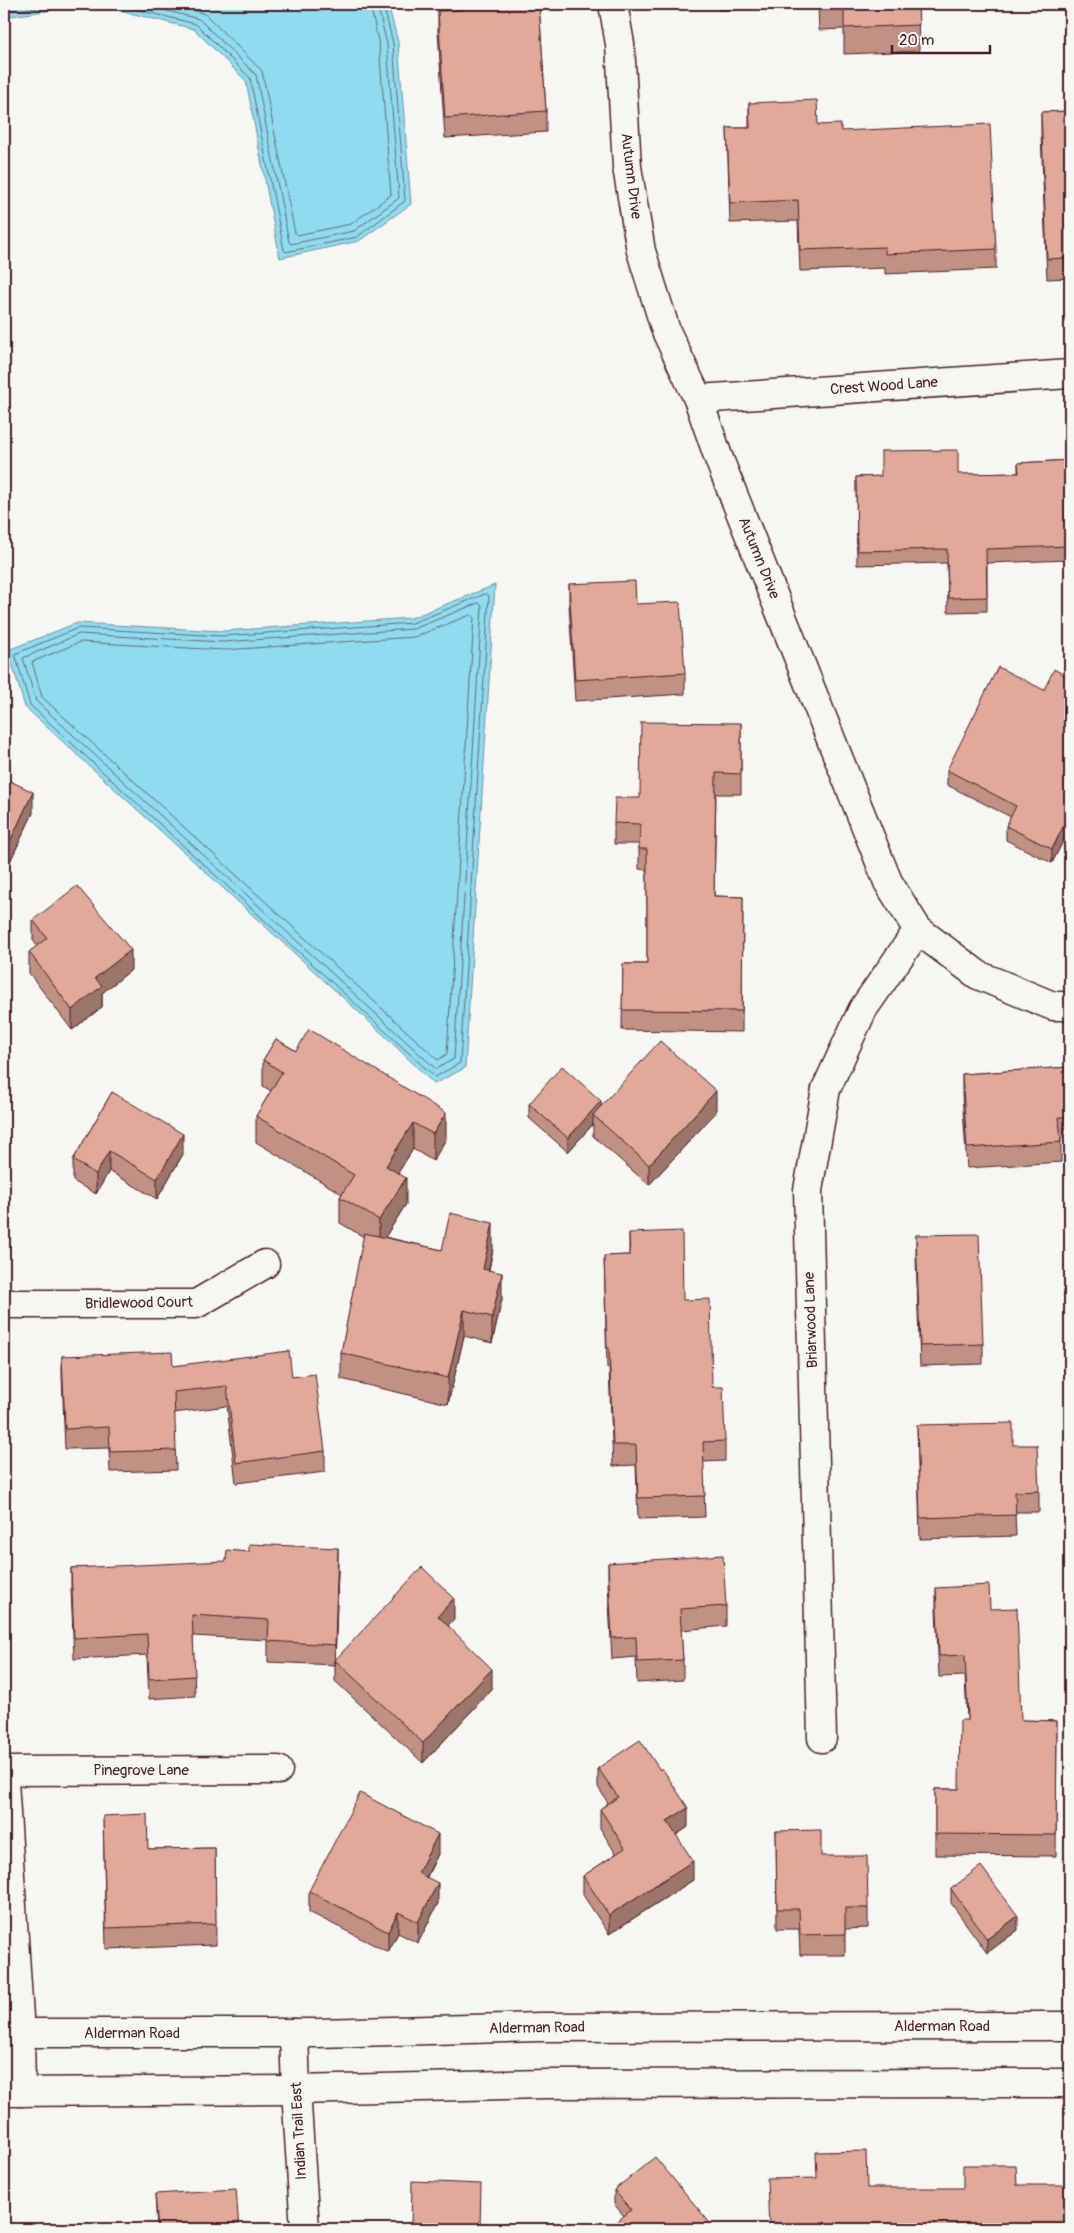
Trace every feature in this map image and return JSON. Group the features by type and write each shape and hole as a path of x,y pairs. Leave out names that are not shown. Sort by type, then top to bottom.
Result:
{"street":[{"name":"Autumn Drive","path":"613,4 620,44 627,167 641,250 666,331 698,399 888,882 918,930 978,975 1053,1006 1070,1006"},
{"name":"Crest Wood Lane","path":"698,399 1070,374"},
{"name":"Briarwood Lane","path":"822,1738 808,1190 826,1089 863,1008 918,930"},
{"name":"Bridlewood Court","path":"4,1304 196,1304 265,1264"},
{"name":"Pinegrove Lane","path":"4,1771 278,1770"},
{"path":"4,1781 12,2033 12,2092 296,2090 545,2084 1070,2083"},
{"name":"Alderman Road","path":"12,2033 294,2033 540,2027 1070,2026"},
{"name":"Indian Trail East","path":"294,2033 305,2229"}],"water":[{"path":"4,4 94,4 4,17"},
{"path":"94,4 388,4 398,42 411,204 359,241 280,258 246,81 194,29"},
{"path":"495,585 465,1068 434,1084 386,1037 25,707 8,650 77,623 223,631 411,618"}],"building":[{"path":"463,4 539,4 546,111 445,118 438,11 463,10"},
{"path":"844,4 918,4 919,25 844,28"},
{"path":"817,100 818,125 841,124 841,131 990,124 996,249 885,254 885,247 800,250 798,200 730,203 727,128 750,128 749,103"},
{"path":"1070,111 1070,258 1047,259 1041,112"},
{"path":"958,450 958,474 1019,473 1018,463 1070,460 1070,546 986,549 987,597 948,598 947,549 857,551 856,477 881,476 881,451"},
{"path":"635,581 636,604 680,602 685,673 575,680 569,584"},
{"path":"998,667 1044,690 1054,669 1070,678 1070,813 1052,849 1006,826 1016,806 947,770"},
{"path":"641,722 741,723 741,774 716,773 714,896 743,897 742,1011 622,1010 623,964 647,964 647,849 639,849 640,824 614,823 615,798 640,798"},
{"path":"4,778 33,792 6,850 4,848"},
{"path":"77,886 131,950 95,978 102,986 72,1010 29,952 47,938 33,920"},
{"path":"309,1029 446,1113 433,1134 413,1123 386,1166 406,1178 379,1220 340,1197 354,1175 256,1116 282,1072 263,1060 276,1039 296,1051"},
{"path":"660,1041 716,1091 649,1165 593,1115"},
{"path":"562,1066 601,1101 568,1138 529,1104"},
{"path":"1070,1067 1070,1117 1059,1117 1061,1142 967,1148 962,1074"},
{"path":"112,1092 183,1134 157,1179 109,1151 96,1174 73,1160"},
{"path":"450,1213 493,1223 483,1269 502,1273 492,1317 464,1310 448,1378 341,1353 364,1233 442,1250"},
{"path":"682,1231 683,1300 710,1299 712,1387 723,1387 725,1441 703,1442 705,1496 638,1498 636,1445 613,1445 604,1256 630,1255 629,1233"},
{"path":"979,1234 983,1344 920,1346 916,1235"},
{"path":"289,1351 292,1377 315,1374 325,1451 236,1463 227,1386 174,1392 176,1450 110,1452 109,1427 65,1429 62,1356 172,1352 173,1366"},
{"path":"1013,1423 1013,1445 1037,1445 1039,1491 1015,1492 1016,1515 920,1518 917,1425"},
{"path":"249,1544 338,1548 335,1645 268,1641 269,1620 192,1615 195,1676 149,1679 147,1634 74,1638 71,1568 226,1561 227,1550 249,1552"},
{"path":"723,1555 726,1606 680,1609 683,1660 637,1662 636,1637 612,1638 608,1563"},
{"path":"422,1567 454,1598 438,1616 492,1669 423,1743 335,1660"},
{"path":"989,1585 990,1609 1017,1608 1021,1720 1057,1721 1056,1835 935,1834 935,1789 959,1789 960,1720 968,1720 965,1655 939,1656 936,1588"},
{"path":"640,1740 660,1770 662,1768 688,1808 667,1821 693,1861 609,1915 583,1876 625,1848 600,1809 618,1797 598,1768"},
{"path":"360,1793 438,1834 418,1873 438,1883 418,1922 398,1912 388,1932 309,1891"},
{"path":"147,1814 148,1849 215,1848 216,1924 106,1928 103,1816"},
{"path":"821,1830 821,1856 867,1856 868,1908 845,1908 845,1934 800,1935 799,1909 777,1909 776,1831"},
{"path":"981,1866 1018,1916 987,1939 951,1889"},
{"path":"866,2151 867,2188 963,2188 963,2165 1016,2165 1017,2185 1070,2185 1070,2229 769,2229 767,2179 817,2178 816,2152"},
{"path":"655,2157 715,2229 608,2229 631,2210 614,2190"},
{"path":"412,2181 481,2184 480,2229 388,2229 388,2227 411,2228"},
{"path":"236,2189 239,2229 158,2229 155,2194"}]}
